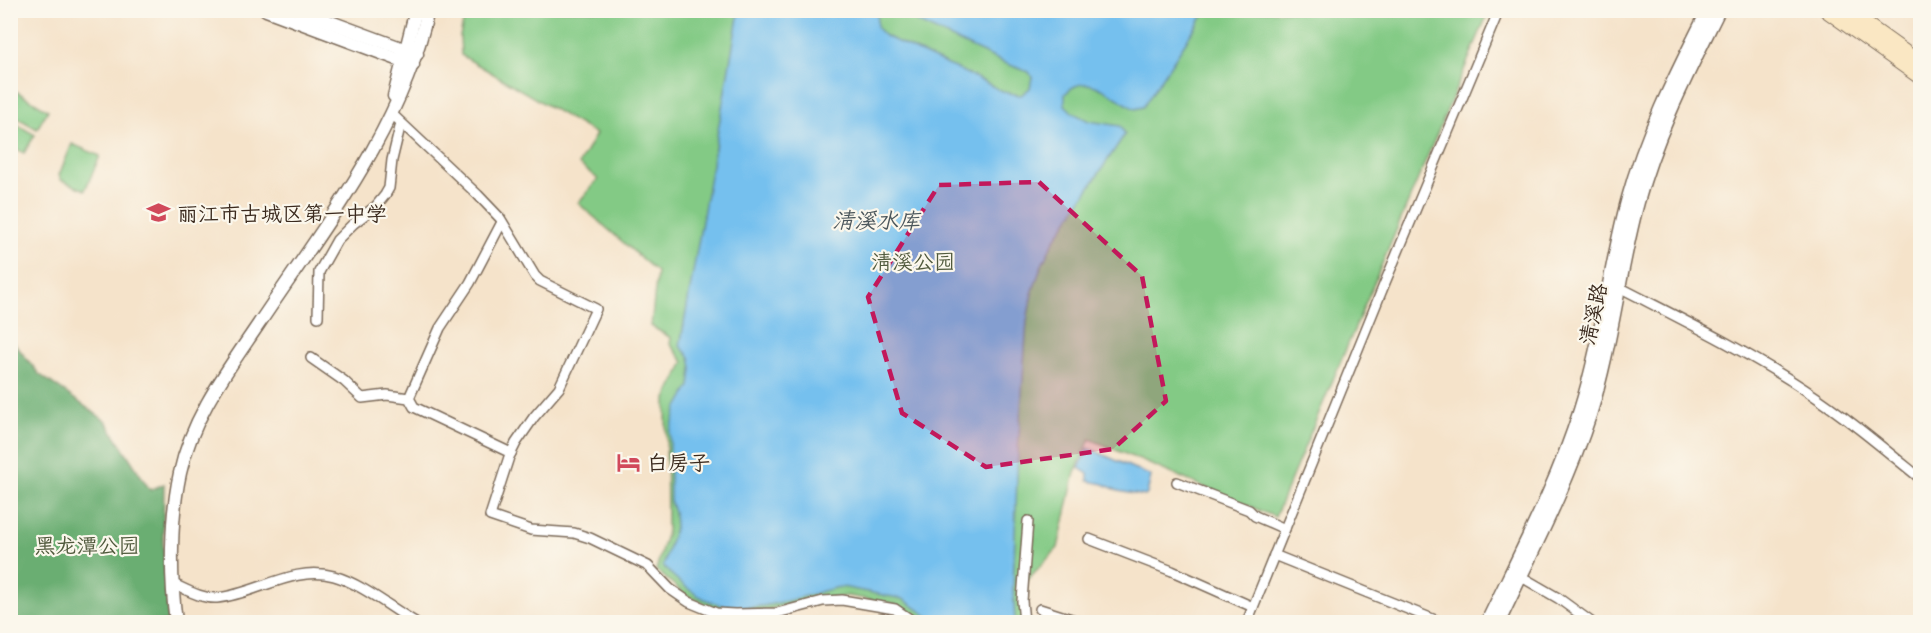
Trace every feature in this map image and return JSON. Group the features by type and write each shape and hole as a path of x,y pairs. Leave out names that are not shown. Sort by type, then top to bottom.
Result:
{"main road":[{"path":"1826,10 1920,78"},
{"path":"1846,10 1920,63"}],"street":[{"path":"266,10 410,58"},
{"path":"298,10 410,58"},
{"path":"318,317 319,272 333,246 342,234 376,206 389,188 397,119 410,58 416,10"},
{"path":"176,622 173,584 174,524 180,472 193,434 210,397 226,370 318,235 383,131 428,10"},
{"path":"1247,622 1499,10"},
{"name":"清溪路","path":"1487,622 1553,481 1574,429 1586,388 1621,225 1635,176 1659,111 1708,10"},
{"name":"清溪路","path":"1499,622 1565,479 1584,432 1602,370 1634,218 1652,158 1673,105 1719,10"},
{"path":"383,131 397,119"},
{"path":"397,119 478,195 502,222 534,276 596,309 559,388 516,442 490,516 531,530 574,533 590,538 648,566 670,589 698,607 725,614 777,613 823,601 842,600 895,609 914,622"},
{"path":"409,399 440,328 470,283 502,222"},
{"path":"318,235 333,246"},
{"path":"1619,287 1779,372 1858,427 1920,478"},
{"path":"311,358 344,381 362,398 387,395 409,399 414,407 511,453"},
{"path":"1177,482 1250,510 1255,516 1285,529"},
{"path":"1024,622 1022,601 1028,520"},
{"path":"1089,539 1172,571 1253,607"},
{"path":"1274,555 1440,622"},
{"path":"173,584 198,595 216,598 245,591 286,576 321,574 335,576 360,588 415,622"},
{"path":"1520,576 1558,598 1591,622"},
{"path":"1040,609 1081,622"}],"highlighted area":[{"path":"1039,182 1142,276 1166,401 1113,449 986,467 902,413 868,297 939,185"}],"green space":[{"name":"清溪公园","path":"466,10 1489,11 1275,517 1090,439 1075,472 1058,548 1027,580 1025,601 1029,622 923,622 895,604 848,596 805,601 765,610 728,610 709,606 686,595 656,570 667,531 666,399 684,362 670,344 671,338 651,326 657,272 578,203 598,179 579,164 596,134 461,55 460,36"},
{"path":"12,89 48,110 37,129 11,114"},
{"path":"11,121 35,135 24,153 11,146"},
{"path":"72,144 100,156 85,190 61,180 59,175"},
{"name":"黑龙潭公园","path":"10,338 39,374 106,421 150,490 164,484 163,540 168,622 11,622"}],"water":[{"name":"清溪水库","path":"739,11 881,11 877,16 877,28 885,36 1003,92 1021,95 1030,88 1032,77 1029,72 919,23 900,11 1206,11 1143,107 1135,109 1091,85 1082,84 1073,87 1065,94 1065,105 1073,113 1089,121 1120,126 1125,134 1054,241 1041,267 1032,294 1027,321 1018,450 1013,588 1015,622 964,622 948,618 935,621 903,599 842,587 764,606 729,606 697,595 680,583 663,566 675,527 674,512 670,501 670,432 677,409 690,386 692,368 690,357 680,346"},
{"path":"1088,448 1151,476 1147,494 1145,496 1118,491 1104,484 1088,481 1088,474 1079,468"}],"place":[{"name":"丽江市古城区第一中学","path":"159,213"},
{"name":"白房子","path":"629,462"}]}
